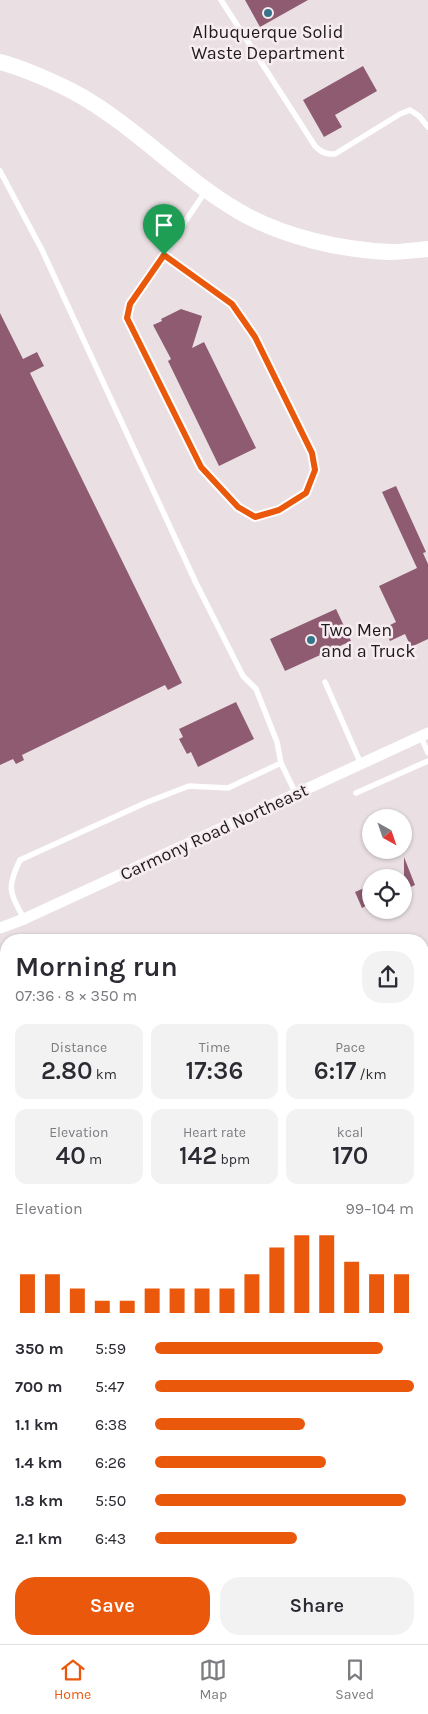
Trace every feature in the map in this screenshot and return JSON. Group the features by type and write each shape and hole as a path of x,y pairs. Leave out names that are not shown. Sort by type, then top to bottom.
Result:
{"main road":[{"path":"0,62 80,95 115,119 206,190 242,213 289,234 335,245 390,252 428,249"}],"street":[{"name":"Carmony Road Northeast","path":"0,928 24,919 424,735"}],"lane":[{"path":"221,0 315,146 321,152 335,154 400,114 410,110 419,116 428,127"},
{"path":"1,174 42,250 196,583 243,676 256,689 277,742 281,764 296,794"},
{"path":"164,255 232,304 255,337 312,453 315,470 306,493 279,510 255,517 238,507 201,467 127,318 130,304 206,190"},
{"path":"325,682 361,764"},
{"path":"424,735 428,753"},
{"path":"356,793 428,761"},
{"path":"24,919 12,894 12,877 20,860 145,803 188,786 228,788 281,764"}],"building":[{"name":"Albuquerque Solid Waste Department","path":"245,0 308,0 260,27"},
{"path":"363,66 377,91 335,115 342,127 324,137 303,100"},
{"path":"181,309 202,316 192,348 204,342 256,448 219,466 168,361 171,359 153,325"},
{"path":"0,313 23,359 37,352 44,366 30,373 182,683 168,690 165,685 22,755 24,760 16,764 13,759 0,765"},
{"path":"396,486 426,552 423,553 428,564 428,639 411,647 405,634 390,641 384,628 396,622 379,586 417,568 382,492"},
{"path":"336,609 351,641 285,671 270,639"},
{"path":"236,702 254,739 198,767 191,752 187,754 179,739 183,737 179,729"},
{"path":"404,859 405,859 409,869 404,869"},
{"path":"362,889 362,908 355,892"}],"place":[{"name":"Albuquerque Solid Waste Department","path":"268,13"},
{"name":"Two Men and a Truck","path":"311,640"}],"route":[{"path":"164,255 232,304 255,337 312,453 315,470 306,493 279,510 255,517 238,507 201,467 127,318 130,304 164,255"}]}
